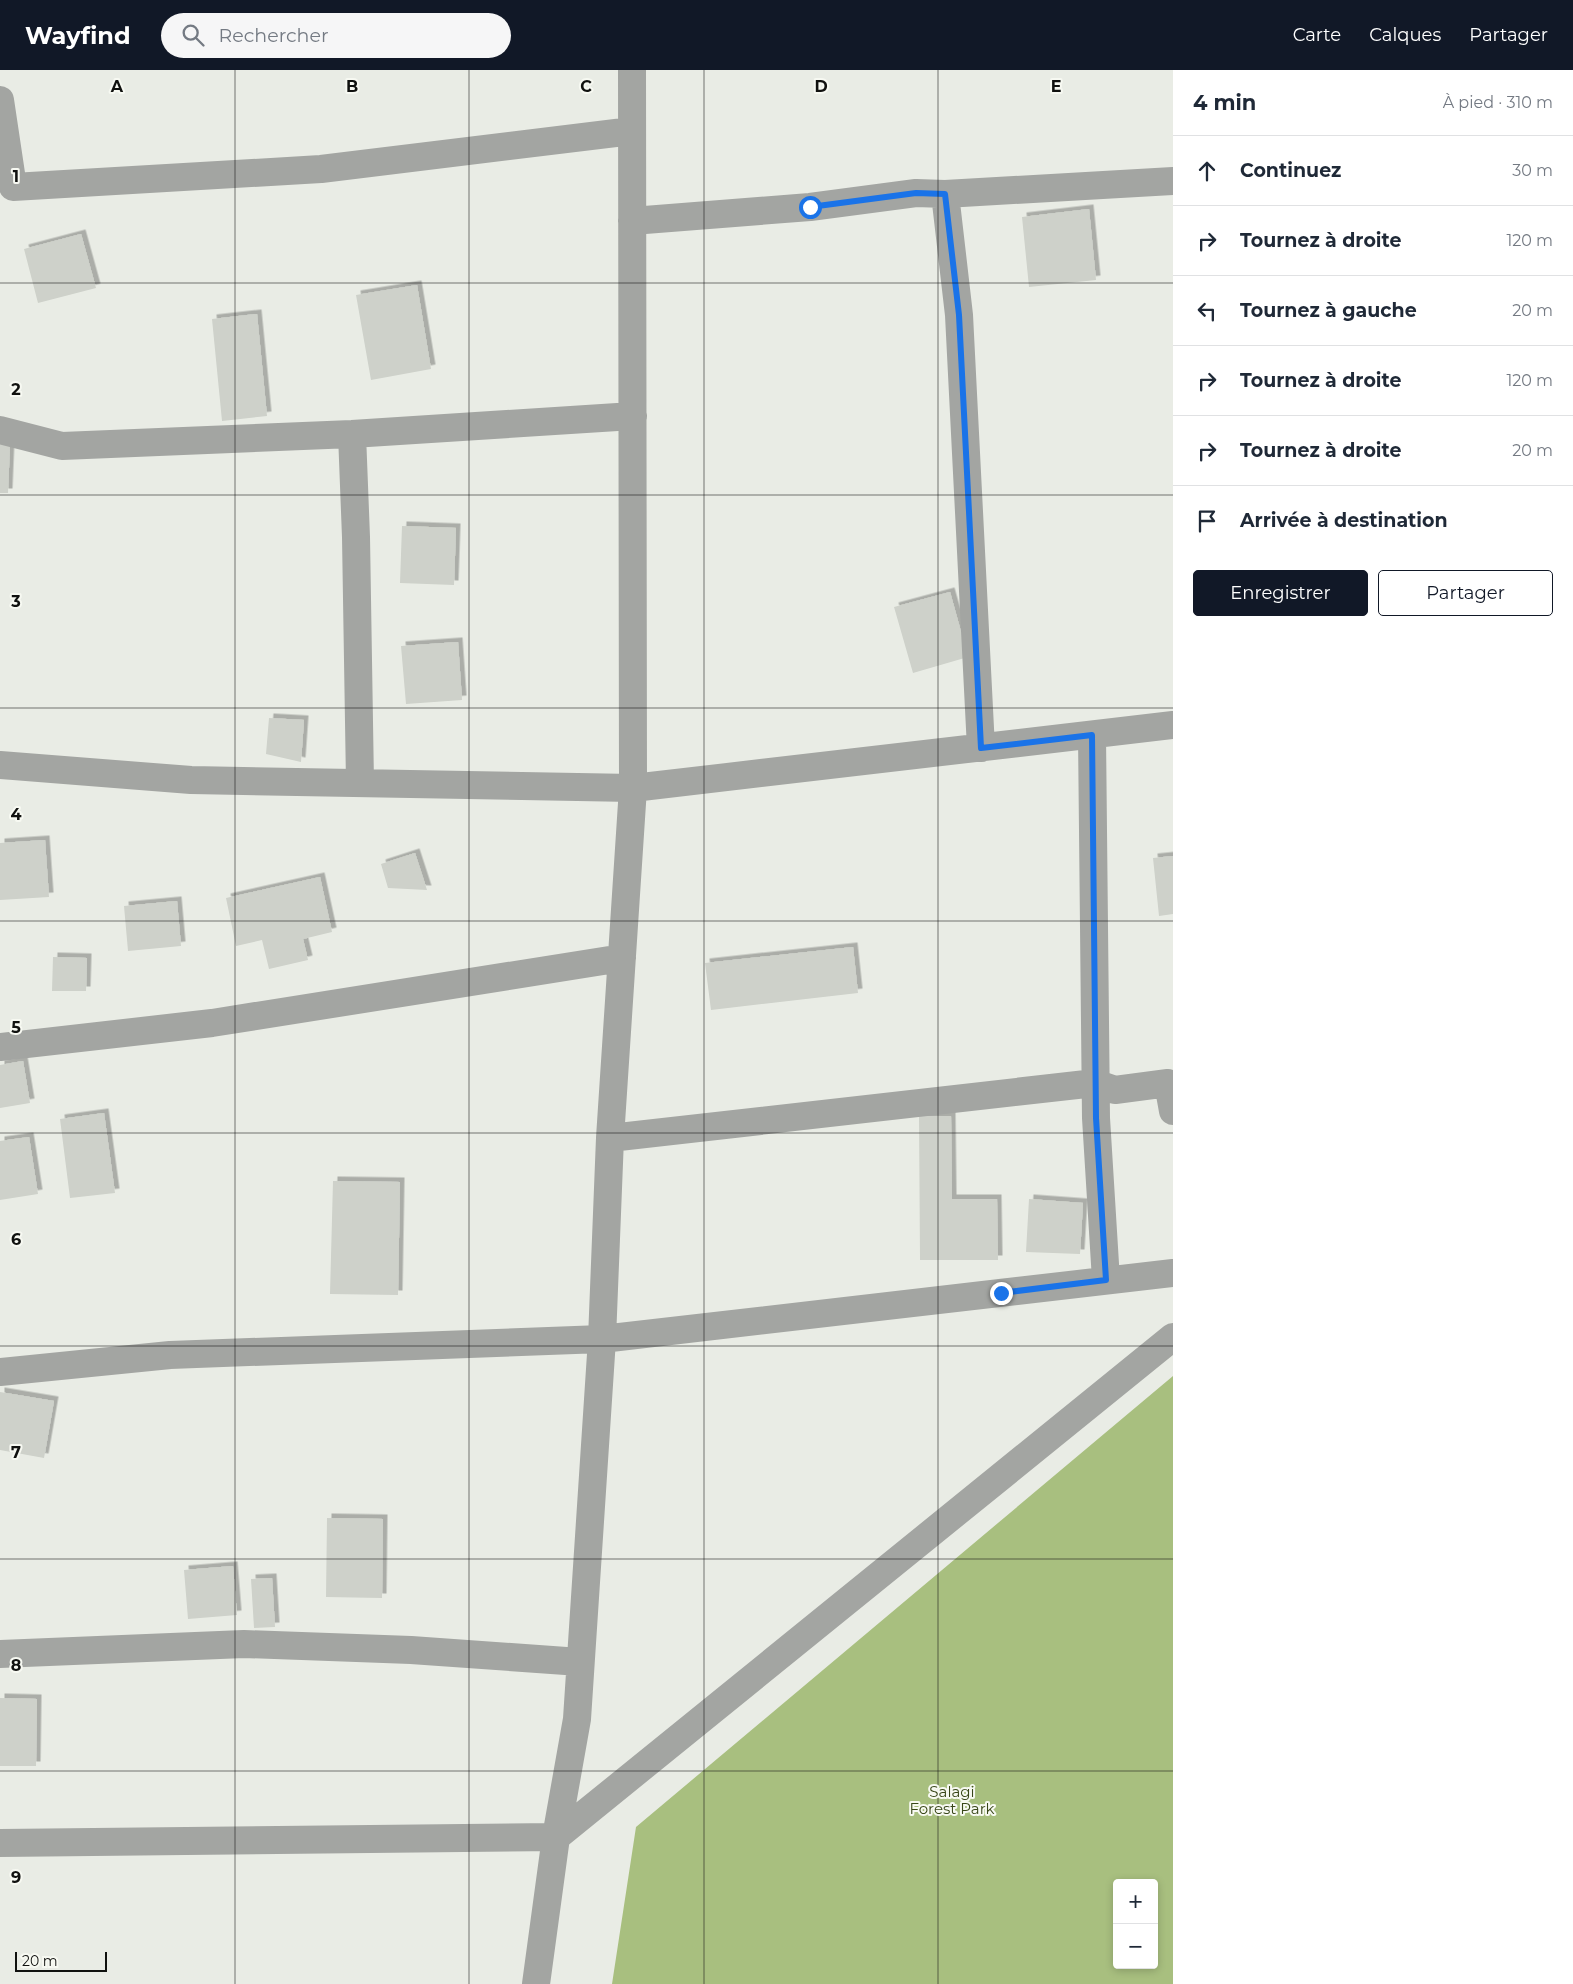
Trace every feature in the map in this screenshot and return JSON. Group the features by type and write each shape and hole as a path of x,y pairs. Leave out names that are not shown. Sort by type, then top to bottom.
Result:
{"street":[{"path":"536,1984 556,1837 577,1719 602,1340 610,1138 633,788 632,70"},
{"path":"0,100 14,187 321,169 632,131"},
{"path":"632,221 810,207 916,193 945,194 1173,181"},
{"path":"945,194 959,315 981,748"},
{"path":"0,430 62,446 352,434 632,416"},
{"path":"352,434 356,537 360,783"},
{"path":"0,765 191,780 633,788 1173,725"},
{"path":"1092,735 1095,1083 1106,1280"},
{"path":"0,1047 212,1023 622,958"},
{"path":"610,1138 1095,1083 1115,1090 1168,1083 1173,1111"},
{"path":"0,1372 170,1355 602,1340 1173,1273"},
{"path":"0,1842 556,1837 1173,1337"},
{"path":"0,1654 244,1644 411,1650 580,1662"}],"green space":[{"name":"Salagi Forest Park","path":"1173,1376 1173,1984 612,1984 636,1827"}],"building":[{"path":"1089,209 1096,280 1029,287 1022,217"},
{"path":"81,234 96,288 38,303 24,249"},
{"path":"417,285 431,369 371,380 356,295"},
{"path":"257,314 267,416 222,421 212,319"},
{"path":"0,444 10,444 8,493 0,493"},
{"path":"402,526 456,528 454,585 400,583"},
{"path":"950,592 968,657 913,673 894,607"},
{"path":"458,642 462,700 406,704 401,646"},
{"path":"269,718 304,720 301,762 266,754"},
{"path":"45,840 49,897 0,900 0,843"},
{"path":"415,853 427,890 388,888 381,864"},
{"path":"1173,856 1173,914 1159,916 1153,858"},
{"path":"320,877 332,932 303,939 308,960 269,969 262,940 236,946 226,898"},
{"path":"177,901 181,946 128,951 124,906"},
{"path":"853,947 858,993 711,1010 705,963"},
{"path":"53,957 87,958 86,991 52,991"},
{"path":"23,1061 30,1103 0,1108 0,1065"},
{"path":"104,1113 115,1193 70,1198 60,1119"},
{"path":"919,1116 951,1116 952,1199 997,1199 998,1260 920,1260"},
{"path":"29,1137 38,1194 0,1200 0,1141"},
{"path":"333,1181 400,1182 398,1295 330,1294"},
{"path":"1029,1199 1083,1203 1080,1254 1026,1252"},
{"path":"0,1392 54,1401 44,1458 0,1450"},
{"path":"327,1518 383,1519 382,1598 326,1597"},
{"path":"233,1566 237,1615 188,1619 184,1570"},
{"path":"272,1578 275,1627 254,1628 251,1579"},
{"path":"0,1698 37,1699 36,1766 0,1766"}],"route":[{"path":"810,207 916,193 945,194 959,315 981,748 1092,735 1096,1118 1106,1280 1001,1293"}]}
